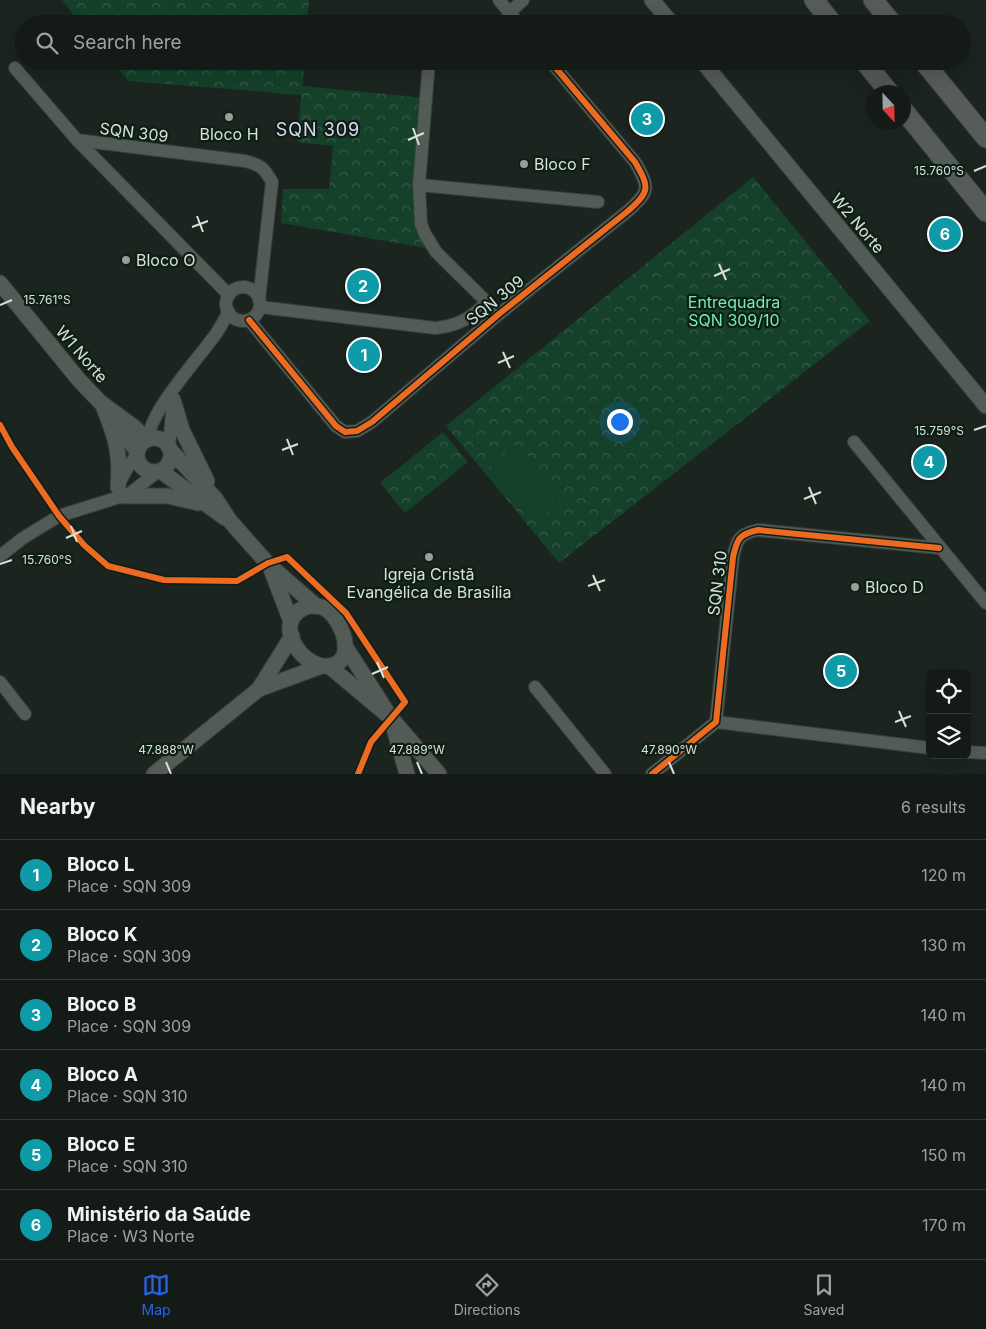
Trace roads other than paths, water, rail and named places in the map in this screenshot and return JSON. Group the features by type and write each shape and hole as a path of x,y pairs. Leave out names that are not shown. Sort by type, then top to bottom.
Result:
{"main road":[{"path":"814,0 826,15"},
{"path":"873,0 885,15"},
{"path":"871,70 883,85"},
{"path":"930,70 986,138"},
{"path":"911,119 986,212"}],"street":[{"path":"499,0 510,13 524,0"},
{"path":"652,0 664,15"},
{"name":"SQN 309","path":"17,70 77,140 229,295"},
{"name":"SQN 309","path":"428,70 419,185 420,216 425,234 445,262 499,314"},
{"name":"SQN 309","path":"247,320 336,426 345,432 352,432 372,422 499,314 643,197 646,187 643,176 635,162 558,70"},
{"name":"W2 Norte","path":"709,70 986,406"},
{"name":"SQN 309","path":"77,140 245,161 258,165 266,172 272,182 260,303 435,328 457,324 477,312 487,302"},
{"path":"419,185 598,202"},
{"name":"SQN 309","path":"249,289 264,267"},
{"name":"W1 Norte","path":"0,283 79,380 102,405 137,453"},
{"path":"214,337 247,320 258,312 260,303 255,293 249,289 238,289 229,295 228,312 232,317 247,320"},
{"path":"148,439 154,417 173,395 214,337 228,312"},
{"path":"0,556 23,538 60,516 106,500 120,492 143,484 168,466 171,459 173,395"},
{"path":"173,395 182,430 210,501"},
{"path":"102,405 112,428 119,455 120,492"},
{"name":"W1 Norte","path":"102,405 148,439"},
{"path":"120,492 128,467 142,443 148,439 158,438 164,441 210,501 269,565 316,606"},
{"path":"854,442 986,603"},
{"path":"137,453 138,460 144,470 159,472 210,501"},
{"path":"120,492 210,501"},
{"name":"SQN 310","path":"716,722 733,558 736,544 741,536 747,532 758,530 939,548"},
{"path":"269,565 290,619 292,636 300,653 312,663 326,666 390,718 439,774"},
{"path":"290,619 299,609 316,606 324,608 332,615 344,636 346,646 390,718 407,774"},
{"path":"154,774 258,689 292,636"},
{"path":"258,689 341,661 344,657 346,646"},
{"path":"0,682 25,714"},
{"path":"535,687 605,774"},
{"path":"652,774 716,722 926,748"},
{"path":"971,752 986,753"}],"place":[{"name":"Bloco H","path":"229,117"},
{"name":"Bloco B","path":"647,119"},
{"name":"Bloco F","path":"524,164"},
{"name":"Ministério da Saúde","path":"945,234"},
{"name":"Bloco O","path":"126,260"},
{"name":"Bloco K","path":"363,286"},
{"name":"Bloco L","path":"364,355"},
{"name":"Bloco A","path":"929,462"},
{"name":"Igreja Cristã Evangélica de Brasília","path":"429,557"},
{"name":"Bloco D","path":"855,587"},
{"name":"Bloco E","path":"841,671"}],"district":[{"name":"SQN 309","path":"318,130"}],"park label":[{"name":"Entrequadra SQN 309/10","path":"734,311"}]}
